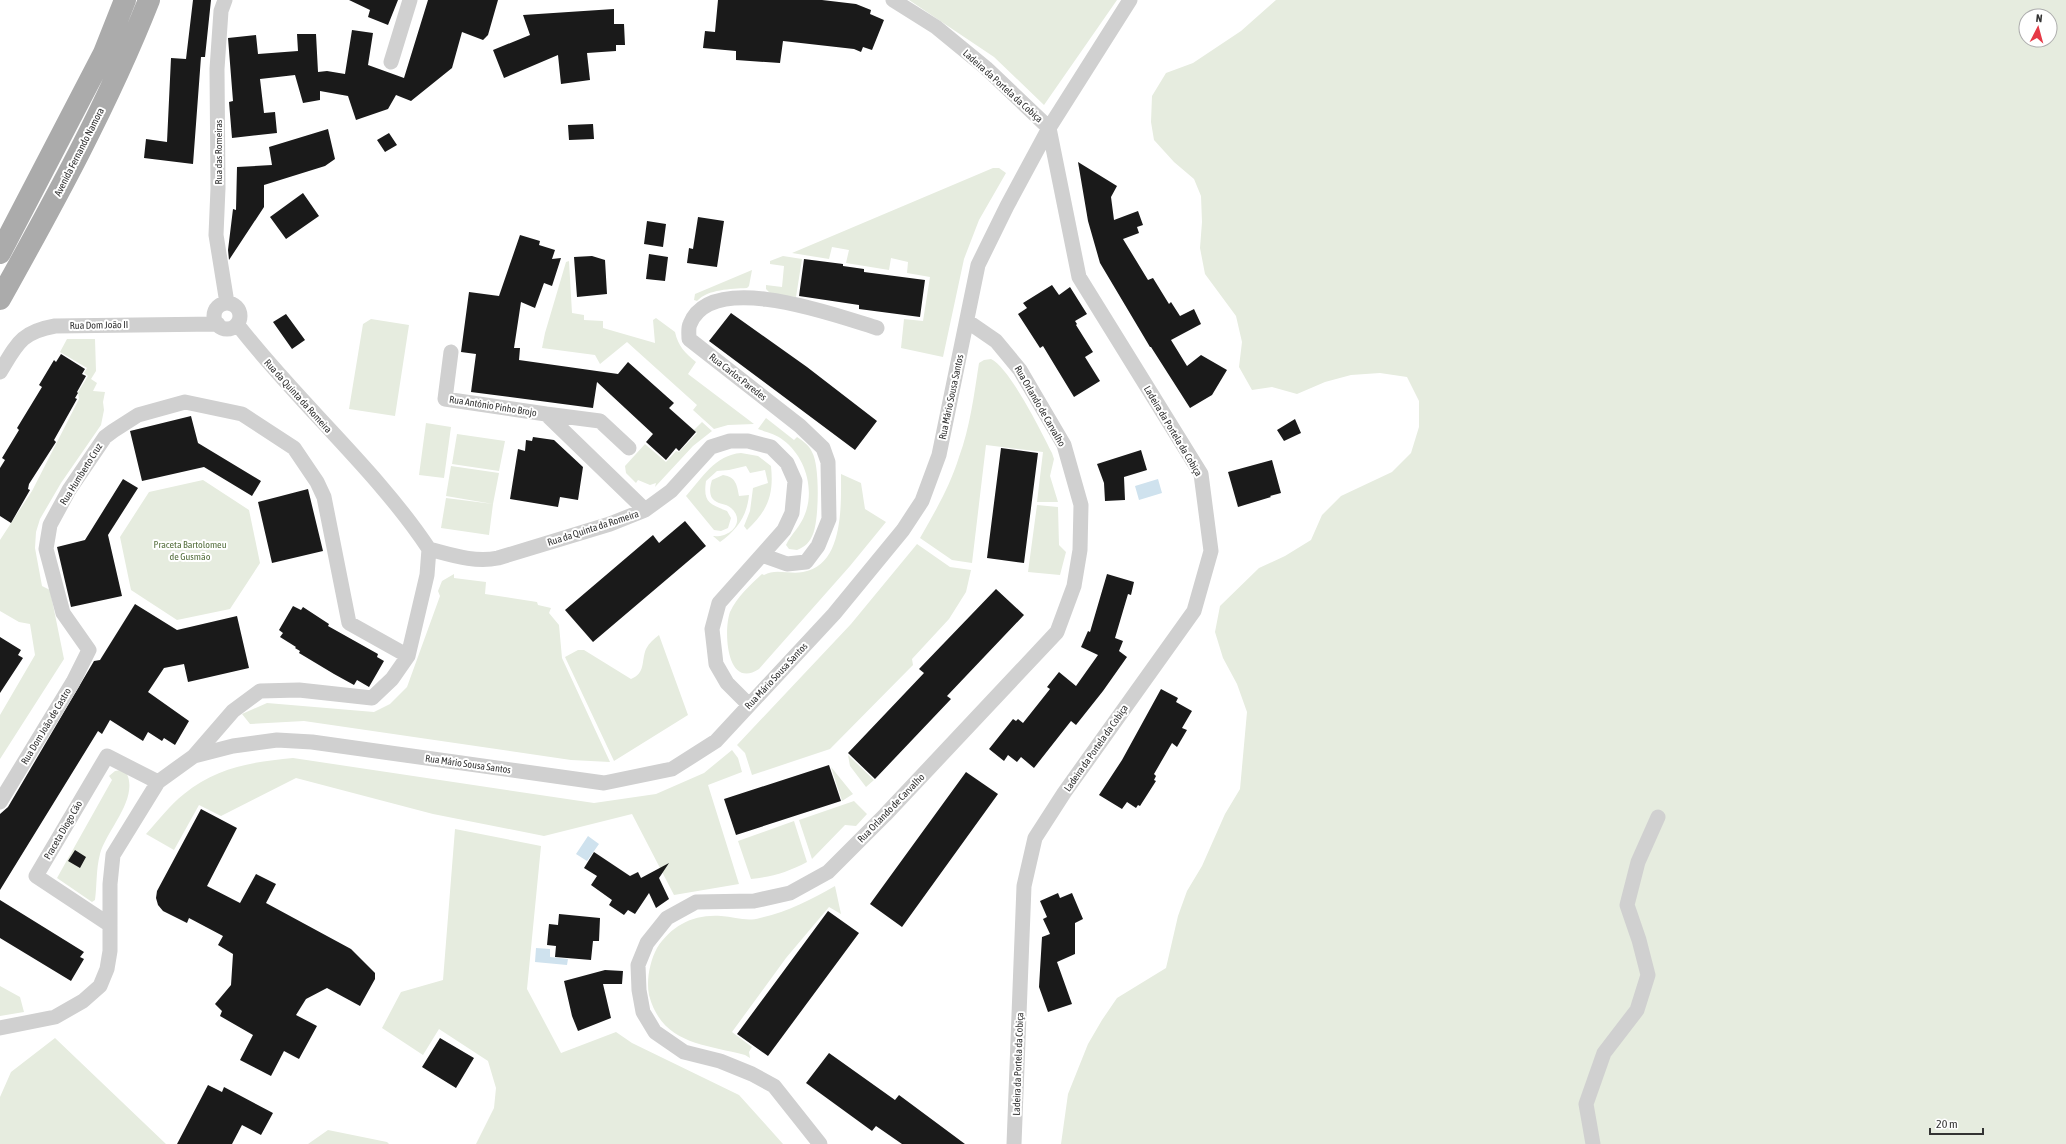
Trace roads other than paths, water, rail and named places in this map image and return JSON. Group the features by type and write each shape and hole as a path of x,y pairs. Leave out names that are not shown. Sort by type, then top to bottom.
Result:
{"main road":[{"path":"0,253 104,53 125,0"},
{"name":"Avenida Fernando Namora","path":"0,299 52,205 99,113 134,39 149,0"}],"street":[{"name":"Rua das Romeiras","path":"225,0 221,11 216,70 218,188 216,235 227,303"},
{"path":"391,62 410,0"},
{"name":"Ladeira da Portela da Cobiça","path":"893,0 936,27 986,68 1049,128 1079,278 1201,474 1211,550 1194,611 1064,793 1035,838 1024,886 1014,1144"},
{"name":"Rua Mário Sousa Santos","path":"194,756 233,746 277,740 305,741 604,783 672,768 716,741 834,614 903,530 922,501 939,455 978,265 1007,206 1049,128 1130,0"},
{"name":"Rua Carlos Paredes","path":"762,555 787,564 806,562 818,546 829,519 828,462 823,448 800,426 689,339 690,324 697,313 713,302 738,297 797,304 877,328"},
{"path":"218,324 215,313 219,306 227,303 235,306 240,312 237,324"},
{"name":"Rua Orlando de Carvalho","path":"820,1144 774,1086 752,1074 720,1061 684,1052 655,1032 643,1012 639,990 638,965 647,943 667,918 696,902 754,901 790,893 828,872 885,815 1057,632 1074,586 1080,550 1081,505 1064,445 1020,370 996,341 967,321"},
{"name":"Rua Dom João II","path":"0,372 13,350 26,336 39,329 55,326 218,324 225,328 237,324"},
{"name":"Rua da Quinta da Romeira","path":"237,324 266,362 406,515 429,549 461,558 487,560 610,524 645,510 671,491 711,447 730,441 748,441 771,447 787,463 795,481 792,513 784,530 719,603 712,630 716,664 727,683 749,705"},
{"name":"Rua António Pinho Brojo","path":"451,352 445,399 546,414 645,510"},
{"name":"Rua Humberto Cruz","path":"89,650 63,613 46,549 50,525 69,490 105,437 138,415 185,402 242,414 294,448 317,482 324,497 349,623 408,656"},
{"path":"546,414 600,421 630,448"},
{"path":"0,1028 55,1017 83,1001 100,986 107,969 110,951 110,884 113,855 158,782 194,756 233,711 260,691 299,690 372,698 392,679 408,656 427,575 429,549"},
{"name":"Rua Dom João de Castro","path":"0,802 73,682 89,650"},
{"name":"Praceta Diogo Cão","path":"110,925 36,876 106,756 158,782"},
{"path":"1592,1144 1586,1104 1604,1053 1637,1010 1648,975 1639,940 1627,905 1638,862 1658,816"}],"water":[{"path":"1158,479 1162,493 1139,500 1135,486"},
{"path":"588,836 599,844 587,861 576,854"},
{"path":"536,948 550,949 550,957 568,959 567,965 535,962"}],"park label":[{"name":"Praceta Bartolomeu de Gusmão","path":"190,550"}]}
